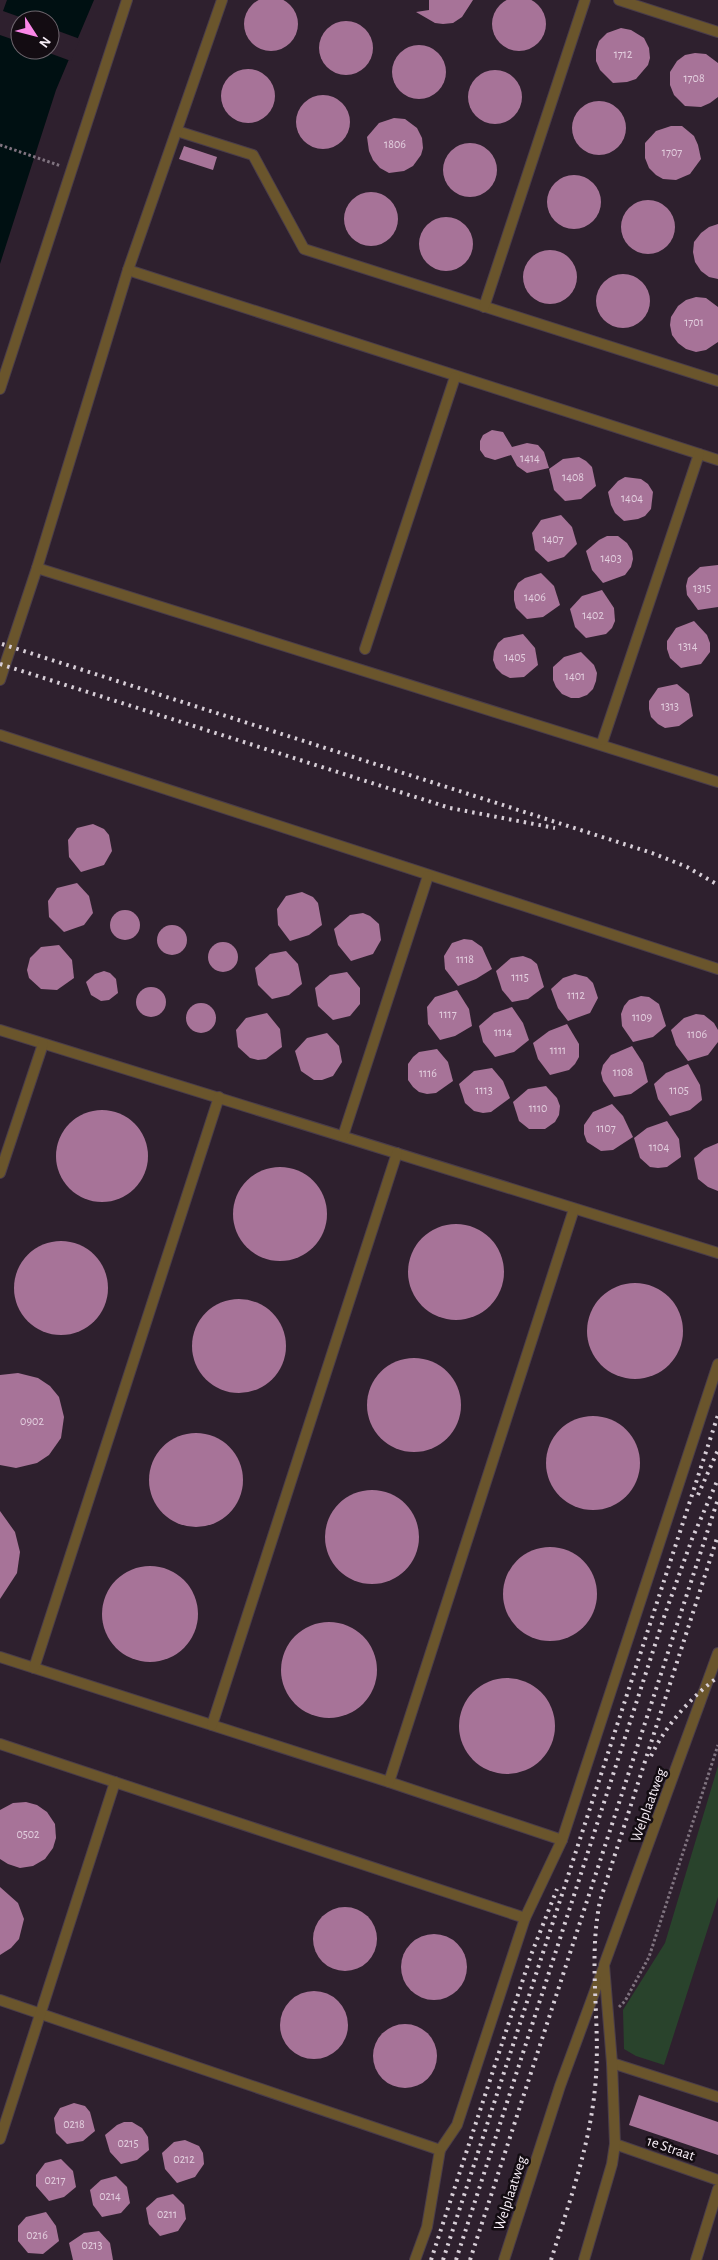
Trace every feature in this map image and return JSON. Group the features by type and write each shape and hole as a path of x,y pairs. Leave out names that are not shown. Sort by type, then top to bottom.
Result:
{"lane":[{"path":"0,389 127,0"},
{"path":"0,680 38,568 128,270 222,0"},
{"path":"484,307 585,0"},
{"path":"619,0 642,3 718,32"},
{"path":"177,131 253,156 304,249 718,381"},
{"path":"128,270 455,377 718,460"},
{"path":"365,649 455,377"},
{"path":"603,740 699,454"},
{"path":"38,568 718,782"},
{"path":"0,735 718,969"},
{"path":"343,1136 428,876"},
{"path":"0,1030 718,1253"},
{"path":"0,1173 43,1044"},
{"path":"34,1668 219,1098"},
{"path":"212,1725 397,1153"},
{"path":"389,1782 574,1209"},
{"path":"415,2260 427,2227 440,2150 457,2124 525,1918 562,1840 718,1364"},
{"name":"Welplaatweg","path":"504,2260 560,2086 718,1653"},
{"path":"0,1657 389,1782 562,1840"},
{"path":"0,1744 525,1918"},
{"path":"0,2139 115,1782"},
{"name":"Welplaatweg","path":"584,2260 612,2164 614,2144 612,2063 604,1965"},
{"path":"0,2000 440,2150"},
{"path":"612,2063 718,2097"},
{"name":"1e Straat","path":"614,2144 718,2180"},
{"path":"696,2260 718,2189"}],"path":[{"path":"0,145 72,170"},
{"path":"609,2018 625,2001 649,1957 718,1745"}],"green space":[{"path":"718,1766 718,1897 664,2065 636,2056 624,2049 623,2010 665,1943"}],"shaded area":[{"path":"0,0 94,0 56,90 0,264"}],"pier":[{"path":"0,0 7,0 3,11 10,14 10,38 0,35"},
{"path":"60,32 80,39 71,61 60,57"}],"building":[{"path":"271,-3 281,-1 290,5 296,14 298,24 296,34 290,43 281,49 271,51 261,49 252,43 246,34 244,24 246,14 252,5 261,-1"},
{"path":"519,-3 529,-1 538,5 544,14 546,24 544,34 538,43 529,49 519,51 509,49 500,43 494,34 492,24 494,14 500,5 509,-1"},
{"path":"429,0 473,0 462,17 453,23 443,24 435,23 416,12 429,10"},
{"path":"341,21 351,21 361,25 369,33 373,48 369,63 361,71 351,75 341,75 331,71 323,63 319,53 319,43 323,33 331,25"},
{"path":"621,28 631,30 644,38 649,48 650,58 648,65 636,79 613,83 600,70 596,61 596,50 599,41 607,33"},
{"path":"414,45 424,45 434,49 442,57 446,72 442,87 434,95 424,99 414,99 404,95 396,87 392,77 392,67 396,57 404,49"},
{"path":"695,53 706,54 718,63 718,97 701,107 685,106 674,95 670,85 670,72 677,61 685,55"},
{"path":"243,69 253,69 263,73 271,81 275,96 271,111 263,119 253,123 243,123 233,119 225,111 221,101 221,91 225,81 233,73"},
{"path":"490,70 500,70 510,74 518,82 522,97 518,112 510,120 500,124 490,124 480,120 472,112 468,102 468,92 472,82 480,74"},
{"path":"318,95 328,95 338,99 346,107 350,122 346,137 338,145 328,149 318,149 308,145 300,137 296,127 296,117 300,107 308,99"},
{"path":"594,101 604,101 614,105 622,113 626,128 622,143 614,151 604,155 594,155 584,151 576,143 572,133 572,123 576,113 584,105"},
{"path":"394,118 405,119 417,128 422,138 423,148 421,155 413,166 404,171 389,173 380,168 373,160 369,151 367,137 379,123"},
{"path":"671,126 682,126 694,136 701,159 690,174 676,180 663,179 656,175 649,168 645,158 645,143 656,131"},
{"path":"465,143 475,143 485,147 493,155 497,170 493,185 485,193 475,197 465,197 455,193 447,185 443,175 443,165 447,155 455,147"},
{"path":"184,146 217,157 213,170 179,159"},
{"path":"569,175 579,175 589,179 597,187 601,202 597,217 589,225 579,229 569,229 559,225 551,217 547,207 547,197 551,187 559,179"},
{"path":"366,192 376,192 386,196 394,204 398,219 394,234 386,242 376,246 366,246 356,242 348,234 344,224 344,214 348,204 356,196"},
{"path":"643,200 653,200 663,204 671,212 675,227 671,242 663,250 653,254 643,254 633,250 625,242 621,232 621,222 625,212 633,204"},
{"path":"441,217 451,217 461,221 469,229 473,244 469,259 461,267 451,271 441,271 431,267 423,259 419,249 419,239 423,229 431,221"},
{"path":"718,224 718,279 709,277 701,271 695,262 693,252 694,242 701,233 709,227"},
{"path":"545,250 555,250 565,254 573,262 577,277 573,292 565,300 555,304 545,304 535,300 527,292 523,282 523,272 527,262 535,254"},
{"path":"618,274 628,274 638,278 646,286 650,301 646,316 638,324 628,328 618,328 608,324 600,316 596,306 596,296 600,286 608,278"},
{"path":"696,297 706,298 718,307 718,342 706,350 696,352 686,349 678,343 672,335 670,325 671,317 678,306 686,300"},
{"path":"492,430 503,432 512,447 527,443 538,445 544,452 549,468 527,473 517,466 511,455 495,460 485,457 480,450 480,441 483,435"},
{"path":"579,457 592,467 596,486 581,499 565,501 554,490 549,469 563,459"},
{"path":"625,477 641,479 648,484 653,492 651,509 645,516 624,521 615,513 608,492 618,481"},
{"path":"561,515 572,527 577,544 564,557 548,562 535,550 532,533 541,520"},
{"path":"607,536 618,536 627,543 632,551 633,559 631,567 625,575 603,583 592,570 586,551"},
{"path":"718,565 718,607 698,610 687,595 686,586 688,578 700,567"},
{"path":"541,573 554,586 560,605 543,617 527,619 516,608 514,591 518,583 525,578"},
{"path":"602,590 614,608 615,621 612,628 606,634 586,638 575,627 570,609 582,596"},
{"path":"694,621 707,635 710,643 710,652 701,664 681,668 670,658 667,641 676,628"},
{"path":"523,634 535,648 538,665 524,677 510,678 496,668 493,660 494,651 498,643 504,638"},
{"path":"581,652 594,665 597,673 596,681 593,689 587,695 571,698 562,694 556,687 553,680 553,667 564,657"},
{"path":"677,684 689,694 693,716 679,726 665,728 651,717 649,701 658,688"},
{"path":"93,824 104,829 109,835 112,851 104,865 81,872 69,857 68,840 77,828"},
{"path":"77,883 89,896 93,913 84,925 64,932 49,917 48,901 57,888"},
{"path":"302,892 313,897 318,903 322,925 309,935 290,941 278,925 277,909 286,896"},
{"path":"125,910 136,914 140,925 136,936 125,940 114,936 110,925 114,914"},
{"path":"363,913 379,924 381,940 373,954 351,961 338,945 334,929 350,915"},
{"path":"172,925 183,929 187,940 183,951 172,955 161,951 157,940 161,929"},
{"path":"464,939 472,940 482,947 492,969 476,979 458,986 445,969 444,956 452,943"},
{"path":"223,942 234,946 238,957 234,968 223,972 212,968 208,957 212,946"},
{"path":"59,945 72,960 74,978 57,990 41,989 29,978 27,970 30,958 41,947"},
{"path":"286,951 298,964 302,984 289,995 272,999 258,985 255,968 270,954"},
{"path":"523,956 537,964 544,987 528,999 512,1002 502,990 496,971 511,958"},
{"path":"104,971 110,973 116,979 118,993 109,1000 101,1001 91,995 86,982 95,974"},
{"path":"347,972 360,988 360,1004 350,1016 333,1020 318,1006 315,988 330,975"},
{"path":"575,974 587,977 593,983 598,998 590,1013 568,1021 558,1008 551,989 563,978"},
{"path":"151,987 162,991 166,1002 162,1013 151,1017 140,1013 136,1002 140,991"},
{"path":"457,990 469,1009 472,1026 455,1036 440,1040 428,1024 427,1007 435,997"},
{"path":"641,996 649,997 659,1004 666,1026 653,1037 633,1042 622,1026 621,1014 629,1000"},
{"path":"201,1003 207,1004 215,1012 215,1024 207,1032 201,1033 195,1032 187,1024 186,1018 187,1012 195,1004"},
{"path":"512,1007 523,1023 529,1040 514,1052 495,1057 483,1042 479,1026 494,1013"},
{"path":"267,1013 280,1029 282,1047 266,1059 250,1058 238,1047 236,1030 246,1018"},
{"path":"696,1014 704,1015 714,1023 718,1030 718,1042 708,1055 688,1061 676,1045 671,1030 684,1018"},
{"path":"567,1024 579,1044 579,1057 569,1070 550,1075 538,1059 533,1043 549,1031"},
{"path":"327,1033 339,1046 342,1062 333,1076 322,1080 314,1080 301,1071 295,1051 307,1038"},
{"path":"632,1046 643,1063 648,1082 631,1094 614,1097 603,1081 601,1073 603,1065 611,1055"},
{"path":"437,1049 448,1062 453,1081 436,1093 427,1094 419,1092 408,1080 408,1064 419,1052"},
{"path":"688,1064 700,1085 702,1100 690,1110 670,1116 658,1099 654,1084 666,1073"},
{"path":"492,1068 503,1081 510,1098 491,1112 474,1111 465,1103 459,1084 474,1071"},
{"path":"546,1086 557,1098 560,1106 559,1115 555,1122 545,1129 529,1129 519,1121 513,1102 528,1089"},
{"path":"612,1104 623,1116 633,1137 613,1150 601,1151 587,1142 584,1134 584,1125 593,1112"},
{"path":"93,1110 111,1110 128,1117 141,1130 148,1147 148,1165 141,1182 128,1195 111,1202 93,1202 76,1195 63,1182 56,1165 56,1147 63,1130 76,1117"},
{"path":"667,1121 679,1139 681,1157 667,1167 650,1167 640,1158 634,1138 647,1128"},
{"path":"718,1143 718,1191 708,1187 698,1179 694,1158 704,1149"},
{"path":"280,1167 298,1171 313,1181 323,1196 327,1214 323,1232 313,1247 298,1257 280,1261 262,1257 247,1247 237,1232 233,1214 237,1196 247,1181 262,1171"},
{"path":"456,1224 474,1228 490,1238 500,1254 504,1272 500,1290 490,1306 474,1316 456,1320 438,1316 422,1306 412,1290 408,1272 412,1254 422,1238 438,1228"},
{"path":"61,1241 79,1245 94,1255 104,1270 108,1288 104,1306 94,1321 79,1331 61,1335 43,1331 28,1321 18,1306 14,1288 18,1270 28,1255 43,1245"},
{"path":"635,1283 653,1287 669,1297 679,1313 683,1331 679,1349 669,1365 653,1375 635,1379 617,1375 601,1365 591,1349 587,1331 591,1313 601,1297 617,1287"},
{"path":"230,1299 248,1299 273,1312 283,1328 286,1346 283,1364 273,1380 248,1393 230,1393 205,1380 192,1355 192,1337 205,1312"},
{"path":"414,1358 432,1362 447,1372 457,1387 461,1405 457,1423 447,1438 432,1448 414,1452 396,1448 381,1438 371,1423 367,1405 371,1387 381,1372 396,1362"},
{"path":"18,1373 38,1378 50,1386 59,1397 64,1417 61,1438 49,1455 37,1463 16,1468 0,1465 0,1375"},
{"path":"593,1416 611,1419 626,1430 637,1445 640,1463 637,1481 626,1496 611,1507 593,1510 575,1507 560,1496 549,1481 546,1463 549,1445 560,1430 575,1419"},
{"path":"196,1433 214,1436 229,1447 240,1462 243,1480 240,1498 229,1513 214,1524 196,1527 178,1524 163,1513 152,1498 149,1480 152,1462 163,1447 178,1436"},
{"path":"372,1490 390,1493 405,1504 416,1519 419,1537 416,1555 405,1570 390,1581 372,1584 354,1581 339,1570 328,1555 325,1537 328,1519 339,1504 354,1493"},
{"path":"0,1511 15,1532 20,1552 17,1573 0,1599"},
{"path":"550,1547 568,1550 583,1561 594,1576 597,1594 594,1612 583,1627 568,1638 550,1641 532,1638 517,1627 506,1612 503,1594 506,1576 517,1561 532,1550"},
{"path":"141,1566 159,1566 177,1574 190,1587 198,1605 195,1633 177,1654 159,1662 141,1662 123,1654 110,1641 102,1623 102,1605 110,1587 123,1574"},
{"path":"329,1622 347,1626 363,1636 373,1652 377,1670 373,1688 363,1704 347,1714 329,1718 311,1714 295,1704 285,1688 281,1670 285,1652 295,1636 311,1626"},
{"path":"507,1678 525,1682 541,1692 551,1708 555,1726 551,1744 541,1760 525,1770 507,1774 489,1770 473,1760 463,1744 459,1726 463,1708 473,1692 489,1682"},
{"path":"26,1802 37,1805 47,1812 55,1824 56,1838 53,1848 45,1859 33,1866 20,1868 0,1859 0,1810 13,1803"},
{"path":"0,1887 18,1903 24,1919 19,1939 11,1948 0,1955"},
{"path":"339,1907 351,1907 368,1916 375,1927 377,1939 375,1951 368,1962 351,1971 339,1971 327,1966 318,1957 313,1945 313,1933 318,1921 327,1912"},
{"path":"434,1934 447,1937 457,1944 464,1954 467,1967 464,1980 457,1990 447,1997 434,2000 421,1997 411,1990 404,1980 401,1967 404,1954 411,1944 421,1937"},
{"path":"314,1991 327,1994 338,2001 345,2012 348,2025 345,2038 338,2049 327,2056 314,2059 301,2056 290,2049 283,2038 280,2025 283,2012 290,2001 301,1994"},
{"path":"399,2024 411,2024 428,2033 435,2044 437,2056 435,2068 428,2079 411,2088 399,2088 387,2083 378,2074 373,2062 373,2050 378,2038 387,2029"},
{"path":"639,2095 718,2122 718,2155 629,2125"},
{"path":"74,2103 85,2106 90,2112 95,2131 83,2141 67,2144 56,2133 54,2118 60,2108"},
{"path":"124,2122 132,2122 142,2128 148,2137 149,2150 137,2160 121,2164 110,2152 105,2135"},
{"path":"185,2140 199,2146 203,2153 204,2164 195,2177 177,2183 165,2169 162,2153 174,2142"},
{"path":"61,2159 73,2171 76,2187 64,2197 49,2201 36,2186 36,2175 45,2163"},
{"path":"116,2176 127,2187 130,2203 121,2213 102,2217 93,2205 90,2190 101,2180"},
{"path":"173,2194 184,2205 186,2219 178,2231 160,2236 149,2224 146,2208 157,2198"},
{"path":"46,2212 56,2226 59,2241 43,2254 28,2253 18,2241 18,2226 26,2217"},
{"path":"99,2231 110,2243 113,2260 73,2260 69,2243 84,2233"}],"railway":[{"path":"2,644 652,853 687,867 718,885"},
{"path":"0,664 450,808 555,828"},
{"path":"443,2260 718,1415"},
{"path":"698,1495 718,1450"},
{"path":"456,2260 665,1614 692,1539 718,1479"},
{"path":"470,2260 718,1499"},
{"path":"551,2260 579,2170 594,2100 597,2054 595,1945 600,1901 718,1535"},
{"path":"651,1756 671,1723 698,1694 718,1677"},
{"path":"431,2260 531,1955 557,1889"}]}
